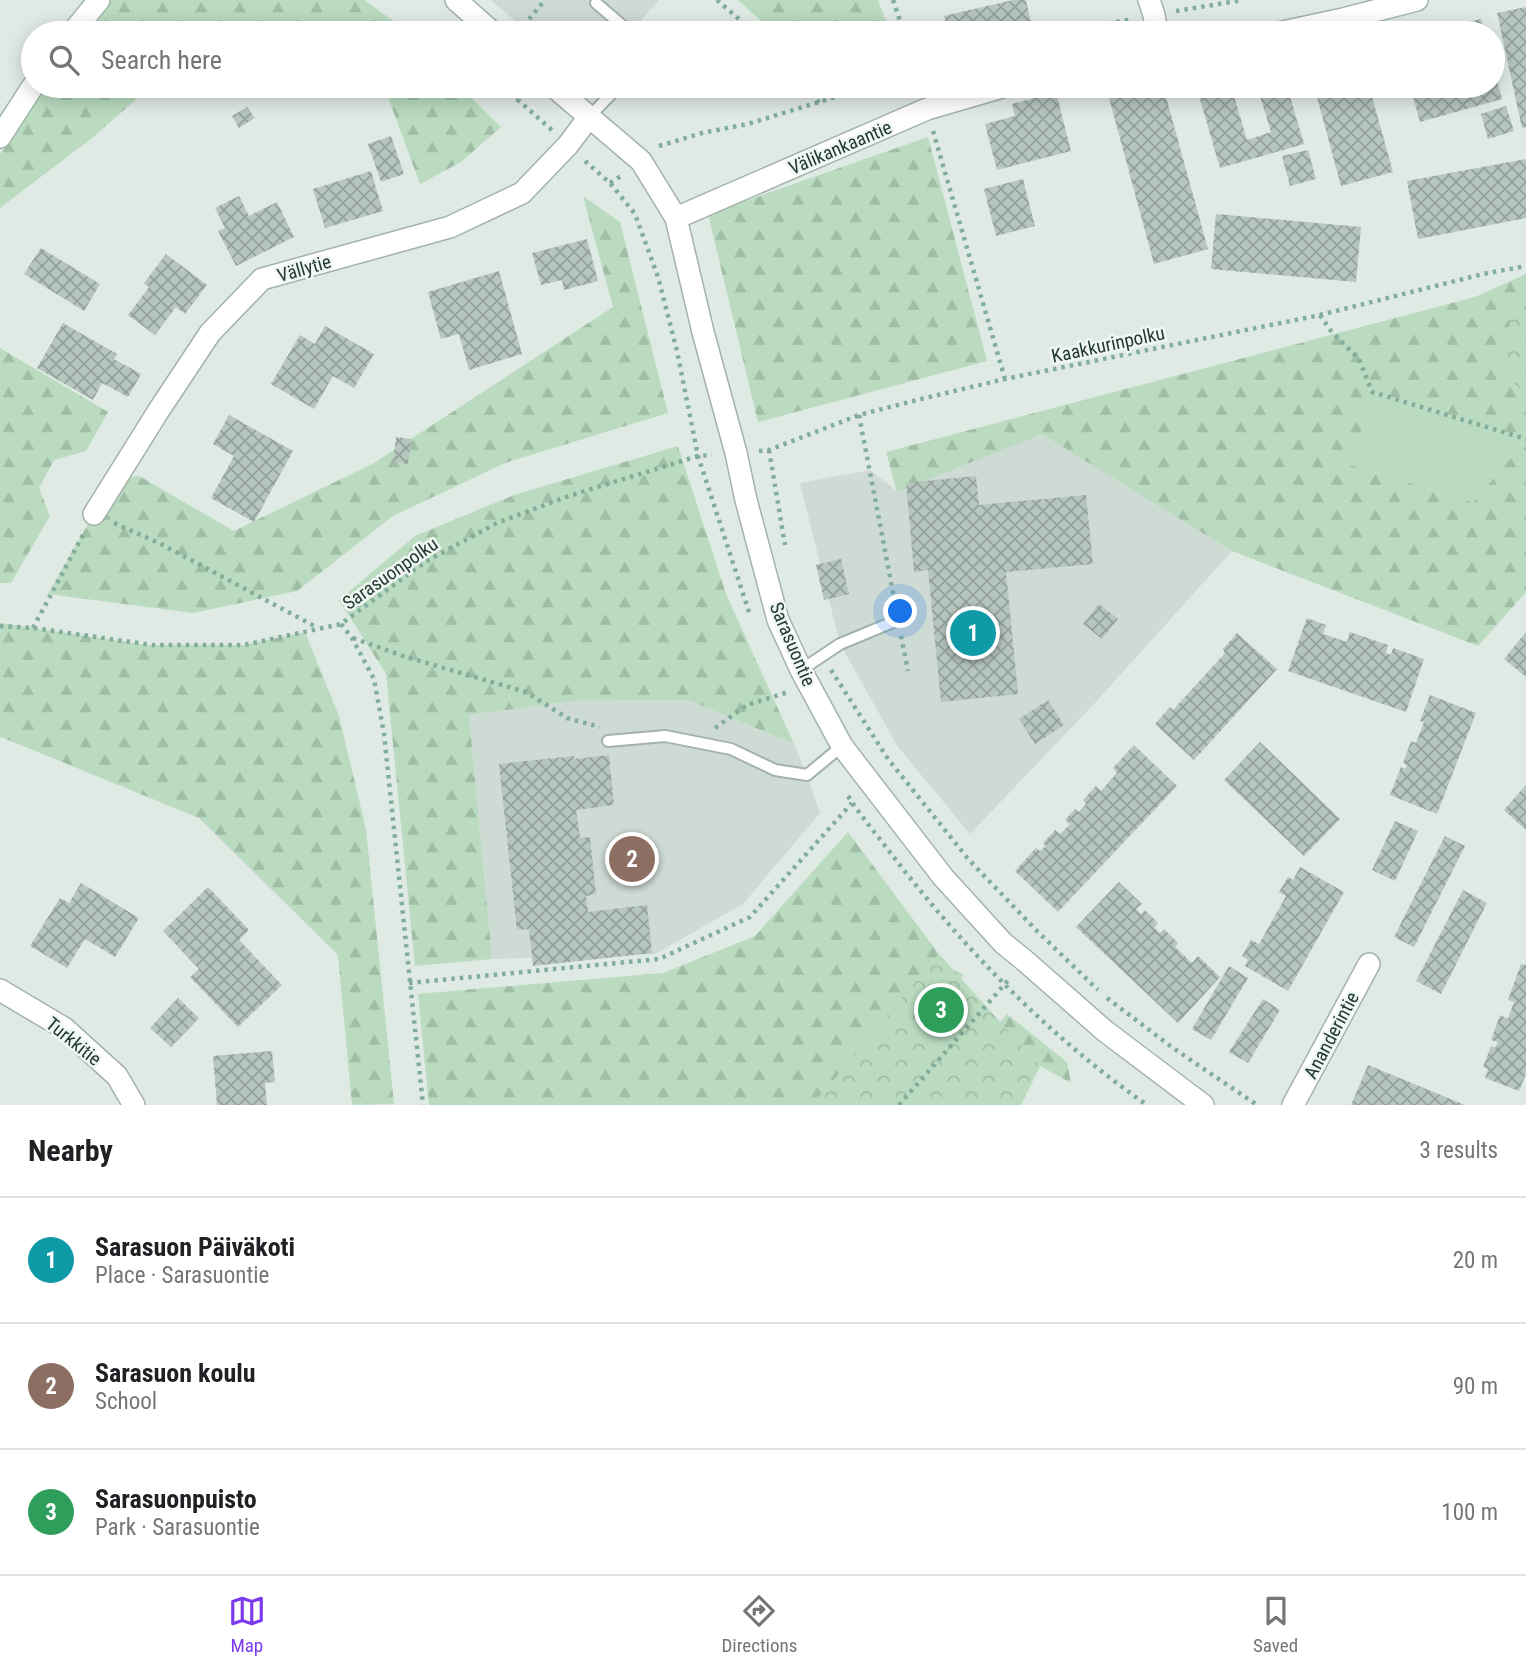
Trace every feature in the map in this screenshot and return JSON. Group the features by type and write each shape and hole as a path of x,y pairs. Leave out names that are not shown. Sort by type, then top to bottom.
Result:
{"street":[{"path":"82,21 99,0"},
{"path":"456,0 480,21"},
{"path":"1149,0 1155,21"},
{"path":"1334,21 1417,0"},
{"path":"0,138 25,98"},
{"name":"Sarasuontie","path":"567,98 641,161 676,218 702,332 778,620 801,670 842,746 943,877 1003,943 1105,1031 1203,1105"},
{"name":"Välikankaantie","path":"676,218 927,109 965,98"},
{"name":"Vällytie","path":"94,514 210,333 262,279 450,227 522,193 568,145 589,117"},
{"name":"Ananderintie","path":"1293,1105 1369,964"},
{"name":"Turkkitie","path":"0,990 64,1028 117,1076 134,1105"}],"lane":[{"path":"596,3 617,21"},
{"path":"589,117 607,98"},
{"path":"801,670 840,644 898,620"},
{"path":"608,741 665,736 731,749 775,769 807,775 842,746"}],"path":[{"path":"527,21 545,0"},
{"path":"717,0 741,21"},
{"path":"893,0 900,21"},
{"path":"520,98 518,100 610,183 635,214 658,277 677,351 698,456"},
{"path":"815,98 819,103"},
{"path":"610,183 641,161 649,148 748,124 834,98"},
{"path":"927,109 1005,379"},
{"name":"Kaakkurinpolku","path":"698,456 769,450 859,415 1005,379 1320,315 1483,274 1526,266"},
{"path":"1320,315 1331,331 1359,359 1372,392 1526,439"},
{"path":"859,415 908,671"},
{"path":"769,450 785,548"},
{"name":"Sarasuonpolku","path":"0,626 33,628 152,645 244,645 341,624 425,562 497,523 569,496 698,456"},
{"path":"33,628 94,514 161,544 320,629"},
{"path":"341,624 352,638 374,679 384,734 423,1105"},
{"path":"352,638 526,692 567,718 604,728"},
{"path":"822,655 888,759 969,860 1037,932 1103,996 1257,1105"},
{"path":"694,742 747,705 789,691"},
{"path":"409,983 659,959 751,918 852,803"},
{"path":"899,1105 1024,960"}],"shaded area":[{"path":"491,0 659,0 641,21 515,21"},
{"path":"1042,433 1232,551 1093,705 970,834 898,747 840,644 800,483 870,470 897,491"},
{"path":"688,700 794,744 820,813 743,904 655,954 492,959 469,715 572,701"}],"green space":[{"path":"107,0 364,0 393,21 90,21"},
{"path":"738,0 878,0 886,21 761,21"},
{"path":"35,98 137,98 92,138 0,208 0,154"},
{"path":"388,98 471,98 501,127 461,162 420,184"},
{"path":"928,137 987,361 758,422 708,214"},
{"path":"583,196 620,222 668,413 505,463 393,516 297,591 193,613 48,594 113,480 139,476 234,531 374,463 613,307"},
{"path":"1526,274 1526,311 1523,312 1510,380 1526,395 1526,439 1373,392 1351,465 1473,502 1526,440 1526,592 1478,646 1232,551 1042,434 897,492 886,452 1475,297"},
{"path":"1510,303 1523,312 1526,311 1526,395 1510,380 1504,358"},
{"path":"0,348 108,412 86,451 54,460 39,488 50,516 11,583 0,583"},
{"path":"1372,392 1526,440 1473,502 1351,465"},
{"path":"678,446 726,594 794,744 688,700 572,701 469,715 492,959 415,966 386,674 339,600 415,536 514,495"},
{"path":"0,623 146,645 244,645 305,632 339,716 366,829 394,1104 352,1105 338,955 199,818 1,737 0,739"},
{"path":"848,832 939,954 931,963 964,974 858,1105 429,1105 418,994 663,973 755,936"},
{"path":"939,954 1040,1066 1021,1105 804,1105 822,1094"},
{"path":"1007,1014 1067,1062 1071,1083 1040,1066 1021,1105 927,1105"}],"building":[{"path":"1013,0 1026,0 1030,21 945,21 944,16"},
{"path":"1526,7 1526,127 1522,128 1505,50 1505,21 1499,21 1497,13"},
{"path":"1034,98 1058,98 1071,151 997,170 985,124 1015,116 1012,104"},
{"path":"1109,98 1166,98 1208,249 1154,264"},
{"path":"1200,98 1235,98 1247,140 1271,132 1261,98 1291,98 1304,144 1220,168"},
{"path":"1317,98 1372,98 1393,172 1341,186"},
{"path":"1413,98 1502,98 1502,99 1420,122"},
{"path":"1506,106 1514,131 1488,139 1481,114"},
{"path":"247,107 255,118 239,128 232,116"},
{"path":"391,136 404,174 381,182 368,144"},
{"path":"1308,150 1316,179 1290,186 1282,156"},
{"path":"1526,159 1526,218 1418,239 1407,181"},
{"path":"371,171 383,211 325,228 313,189"},
{"path":"1023,179 1035,226 996,236 984,189"},
{"path":"239,196 249,216 277,202 294,237 236,266 218,231 225,228 215,208"},
{"path":"1216,214 1361,227 1356,282 1211,269"},
{"path":"587,239 598,281 564,290 562,280 541,285 532,253"},
{"path":"41,248 100,284 84,311 24,274"},
{"path":"166,254 207,285 185,314 176,307 155,335 128,315 149,287 144,283"},
{"path":"499,271 522,354 469,370 459,334 441,339 428,292"},
{"path":"63,323 117,354 114,359 141,374 128,397 102,383 93,400 37,368"},
{"path":"325,326 374,354 354,388 333,376 314,409 271,384 300,335 315,344"},
{"path":"229,415 293,451 254,522 211,498 234,456 213,444"},
{"path":"396,437 411,439 408,464 393,462"},
{"path":"976,476 979,505 1086,495 1093,564 1006,572 1018,694 941,702 928,570 914,572 906,483"},
{"path":"841,559 849,594 824,600 816,565"},
{"path":"1099,604 1118,619 1102,639 1083,624"},
{"path":"1307,618 1326,625 1323,634 1347,642 1350,632 1388,645 1386,653 1391,655 1393,648 1424,659 1406,712 1288,671"},
{"path":"1526,632 1526,677 1504,659"},
{"path":"1237,633 1277,669 1194,760 1155,724 1170,707 1173,710 1225,653 1223,649"},
{"path":"1430,695 1476,713 1437,814 1390,795 1401,767 1405,769 1407,765 1403,763 1411,741 1416,743 1424,722 1420,721"},
{"path":"1048,700 1064,725 1035,744 1019,719"},
{"path":"1260,742 1340,819 1304,856 1224,780"},
{"path":"1134,745 1177,786 1058,912 1015,871 1036,848 1040,851 1046,846 1043,843 1055,830 1060,834 1070,824 1065,820 1075,809 1079,812 1086,804 1083,800 1096,786 1101,791 1117,773 1113,768"},
{"path":"609,755 614,805 576,810 580,838 590,837 596,894 586,896 588,912 647,905 652,953 533,966 529,929 517,930 499,764"},
{"path":"1526,785 1526,830 1504,810"},
{"path":"1395,821 1418,831 1395,881 1372,870"},
{"path":"1445,836 1465,846 1414,947 1394,937"},
{"path":"1300,867 1344,892 1288,991 1245,966 1248,960 1242,956 1251,940 1259,944 1286,896 1279,892 1288,877 1293,880"},
{"path":"1119,882 1142,904 1136,909 1141,914 1145,910 1158,923 1154,928 1160,933 1164,929 1178,943 1175,947 1192,963 1198,956 1220,977 1178,1023 1076,927"},
{"path":"81,883 139,918 115,957 85,939 67,968 30,946 60,898 69,903"},
{"path":"208,887 249,930 239,940 282,985 238,1027 190,977 199,969 163,931"},
{"path":"1463,890 1487,903 1441,994 1416,981"},
{"path":"1521,964 1526,965 1526,1074 1519,1091 1485,1078 1488,1069 1483,1067 1491,1046 1495,1048 1498,1042 1491,1040 1500,1015 1508,1019 1514,1002 1508,1000"},
{"path":"1229,966 1248,978 1211,1040 1192,1029"},
{"path":"178,998 199,1018 171,1047 150,1028"},
{"path":"1263,999 1280,1010 1248,1063 1229,1052"},
{"path":"272,1051 275,1082 265,1083 267,1105 217,1105 213,1056"},
{"path":"1368,1065 1465,1105 1351,1105"}],"place":[{"name":"Sarasuon Päiväkoti","path":"973,633"},
{"name":"Sarasuon koulu","path":"632,859"},
{"name":"Sarasuonpuisto","path":"941,1010"}]}
